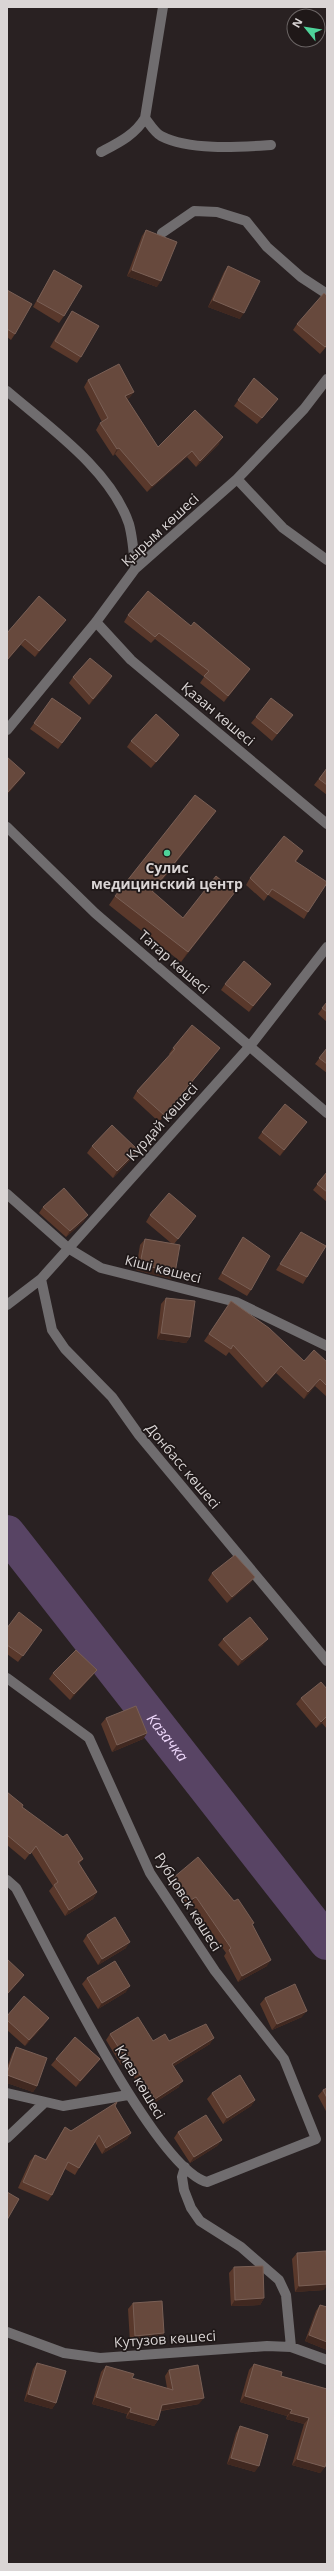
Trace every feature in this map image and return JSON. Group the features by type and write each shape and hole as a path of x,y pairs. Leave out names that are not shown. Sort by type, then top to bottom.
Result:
{"street":[{"path":"101,152 123,140 140,126 145,118 163,7"},
{"path":"145,118 160,136 176,141 227,148 271,145"},
{"path":"162,233 194,211 217,212 246,220 267,247 301,277 327,294"},
{"name":"Қырым көшесі","path":"7,730 96,622 135,569 236,479 304,410 327,379"},
{"path":"7,390 79,453 109,487 128,523 134,545 135,569"},
{"path":"236,479 283,528 327,560"},
{"name":"Қазан көшесі","path":"96,622 131,660 327,824"},
{"name":"Татар көшесі","path":"7,827 95,913 327,1113"},
{"name":"Күрдай көшесі","path":"7,1306 40,1279 250,1046 327,947"},
{"name":"Кіші көшесі","path":"7,1194 68,1248 102,1268 236,1302 327,1346"},
{"name":"Донбасс көшесі","path":"40,1279 52,1330 65,1349 112,1397 139,1435 327,1661"},
{"name":"Рубцовск көшесі","path":"7,1678 89,1738 150,1873 216,1972 284,2059 316,2139"},
{"name":"Киев көшесі","path":"7,1880 16,1888 128,2095 168,2152 198,2180 207,2182 316,2139"},
{"path":"7,2093 63,2106 128,2095"},
{"path":"7,2138 45,2102"},
{"path":"185,2167 182,2177 184,2190 191,2208 200,2221 240,2247 279,2280 286,2295 291,2348"},
{"name":"Кутузов көшесі","path":"7,2332 64,2353 100,2358 267,2346 291,2348 327,2360"}],"building":[{"path":"146,230 177,242 161,281 132,270"},
{"path":"228,266 260,281 244,313 213,300"},
{"path":"54,270 82,286 64,316 37,301"},
{"path":"7,290 32,304 15,334 7,329"},
{"path":"324,293 327,296 327,345 325,347 297,324"},
{"path":"72,311 99,326 81,357 55,341"},
{"path":"119,364 134,392 125,396 158,447 195,410 223,437 200,461 192,451 152,486 119,448 117,449 100,423 108,418 88,380"},
{"path":"254,378 278,399 262,418 238,400"},
{"path":"148,591 191,626 194,622 250,669 228,696 204,676 209,671 159,633 155,637 128,615"},
{"path":"39,596 66,620 39,651 25,639 7,660 7,633"},
{"path":"90,658 112,676 93,699 73,677"},
{"path":"52,698 81,718 62,743 34,723"},
{"path":"271,698 293,715 277,734 256,717"},
{"path":"156,714 179,735 156,762 131,741"},
{"path":"7,757 25,773 7,793"},
{"path":"327,768 327,785 319,779"},
{"name":"Сулис медицинский центр","path":"195,795 216,811 152,891 183,918 216,876 235,892 188,952 115,896"},
{"path":"284,836 303,851 295,861 327,882 308,912 272,889 268,895 250,878"},
{"path":"244,961 271,984 253,1006 225,984"},
{"path":"327,1002 327,1012 322,1008"},
{"path":"192,1025 220,1048 164,1115 137,1091 175,1049 173,1048"},
{"path":"327,1048 327,1064 319,1058"},
{"path":"285,1104 307,1122 284,1150 262,1132"},
{"path":"112,1125 138,1150 117,1171 92,1146"},
{"path":"327,1172 327,1192 317,1184"},
{"path":"64,1188 88,1215 70,1231 43,1207"},
{"path":"169,1193 196,1216 178,1239 150,1215"},
{"path":"301,1232 326,1246 307,1277 280,1264"},
{"path":"243,1237 270,1256 251,1290 222,1273"},
{"path":"145,1239 180,1245 175,1273 140,1264"},
{"path":"166,1298 195,1301 190,1337 161,1333"},
{"path":"231,1301 269,1328 304,1361 314,1350 327,1362 327,1386 320,1379 308,1392 281,1366 267,1382 233,1345 231,1349 209,1334"},
{"path":"235,1555 255,1577 232,1597 212,1573"},
{"path":"19,1612 42,1630 23,1656 7,1645 7,1628"},
{"path":"250,1617 268,1639 242,1660 223,1639"},
{"path":"76,1650 97,1670 74,1694 53,1673"},
{"path":"321,1682 327,1689 327,1718 326,1717 321,1722 301,1698"},
{"path":"136,1706 147,1733 117,1745 106,1718"},
{"path":"7,1792 23,1805 22,1807 63,1837 67,1834 83,1859 78,1862 97,1892 69,1910 54,1885 58,1882 36,1846 30,1854 7,1835"},
{"path":"198,1857 234,1901 238,1899 254,1923 252,1924 271,1960 242,1976 229,1950 231,1948 196,1897 191,1900 173,1878"},
{"path":"115,1917 130,1942 102,1959 87,1935"},
{"path":"7,1959 24,1975 7,1994"},
{"path":"115,1961 130,1986 102,2003 87,1978"},
{"path":"295,1984 307,2011 277,2024 265,1998"},
{"path":"24,1996 49,2018 29,2040 7,2020 7,2016"},
{"path":"138,2017 153,2041 165,2034 169,2041 206,2024 214,2038 172,2064 183,2081 155,2099 129,2057 126,2059 110,2034"},
{"path":"75,2037 100,2059 80,2081 56,2059"},
{"path":"16,2047 47,2058 37,2086 7,2075"},
{"path":"240,2075 255,2100 227,2118 212,2093"},
{"path":"327,2088 327,2098 323,2090"},
{"path":"117,2102 115,2106 131,2133 106,2148 99,2135 79,2168 68,2162 52,2195 23,2182 35,2155 46,2160 65,2127 71,2131"},
{"path":"206,2115 222,2140 194,2157 178,2132"},
{"path":"7,2192 19,2199 7,2220"},
{"path":"326,2251 327,2284 299,2286 297,2253"},
{"path":"263,2266 264,2298 235,2300 234,2267"},
{"path":"162,2301 164,2333 135,2336 133,2303"},
{"path":"320,2305 327,2307 327,2342 309,2335"},
{"path":"37,2363 66,2371 56,2403 28,2394"},
{"path":"254,2364 282,2372 281,2376 327,2389 327,2460 325,2467 297,2459 309,2418 290,2413 292,2410 245,2396"},
{"path":"198,2365 204,2398 162,2405 158,2420 130,2412 131,2408 96,2397 106,2366 134,2374 132,2378 173,2390 169,2370"},
{"path":"240,2426 268,2435 259,2466 231,2458"}],"waterway":[{"name":"Казачка","path":"7,1533 327,1942"}],"place":[{"name":"Сулис медицинский центр","path":"167,853"}]}
